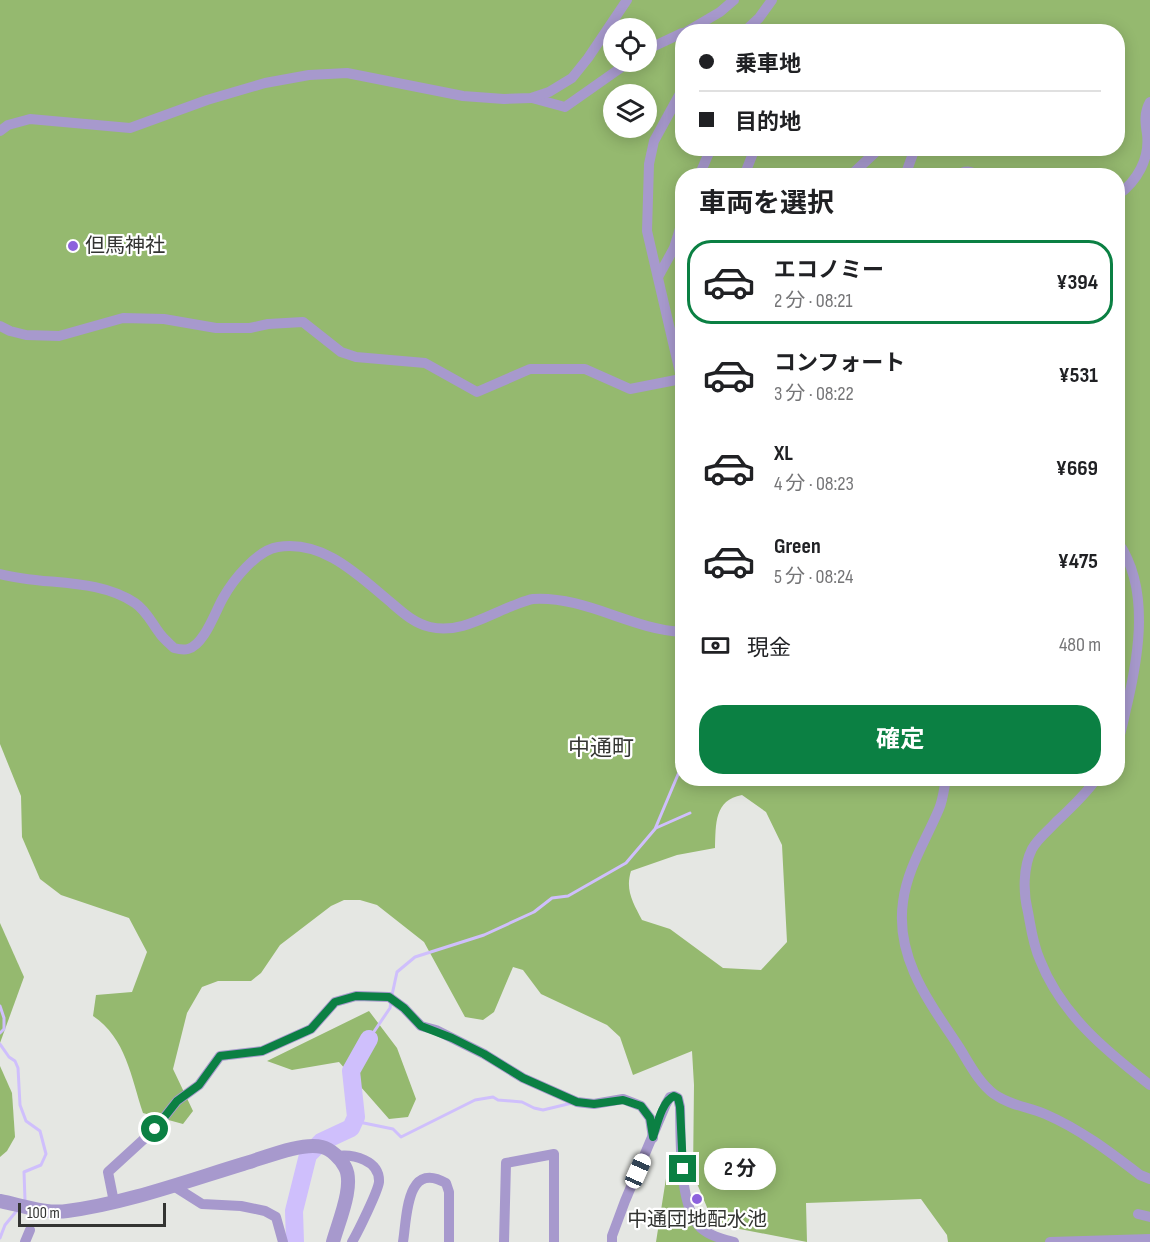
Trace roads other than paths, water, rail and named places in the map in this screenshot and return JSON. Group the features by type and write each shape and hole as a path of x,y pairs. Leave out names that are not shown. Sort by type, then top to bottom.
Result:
{"street":[{"path":"0,130 8,125 30,119 130,128 207,100 265,83 309,75 347,72 463,96 531,98 549,92 572,78 627,0"},
{"path":"698,24 720,12 734,0"},
{"path":"753,24 772,0"},
{"path":"657,45 675,36"},
{"path":"531,98 565,107 614,72"},
{"path":"1125,188 1137,177 1146,154 1145,112 1150,102"},
{"path":"675,103 654,141 649,164 646,231 675,350"},
{"path":"859,168 871,156"},
{"path":"658,277 675,245"},
{"path":"0,326 26,335 60,336 123,318 164,319 216,328 250,328 268,324 303,322 341,352 356,357 425,363 477,392 530,369 585,369 630,388 675,381"},
{"path":"0,574 20,580 87,586 112,591 136,603 174,648 187,650 197,643 224,596 250,563 266,551 277,547 301,546 330,556 359,576 409,618 430,627 463,626 531,599 570,601 641,625 675,632"},
{"path":"1125,557 1132,572 1138,606 1138,653 1125,713"},
{"path":"944,786 940,808 916,857 903,900 901,924 905,947 924,992 978,1076 993,1094 1082,1132 1140,1175 1150,1179"},
{"path":"1090,786 1055,824 1046,830 1032,848 1025,866 1026,906 1039,958 1053,989 1097,1042 1150,1085"},
{"path":"114,1202 108,1172 155,1129 177,1101 199,1085 220,1056 262,1051 311,1029 335,1002 356,996 389,997 404,1008 421,1026 436,1030 484,1054 523,1078 577,1102 594,1104 623,1100 641,1106 650,1118 653,1137"},
{"path":"612,1242 612,1236 625,1201 666,1104 670,1097 674,1096 678,1098 680,1107 686,1201 692,1219 702,1229 716,1237 734,1242"},
{"path":"0,1201 64,1212 114,1202 280,1153 317,1146 337,1156 346,1168 348,1191 333,1242"},
{"path":"504,1242 506,1163 554,1154 554,1242"},
{"path":"337,1156 355,1155 371,1165 377,1172 379,1182 352,1242"},
{"path":"403,1242 411,1193 416,1183 435,1177 446,1183 449,1192 449,1242"},
{"path":"172,1185 202,1204 241,1206 265,1211 276,1217 283,1242"},
{"path":"1138,1214 1150,1217"},
{"path":"25,1242 30,1230"},
{"path":"1050,1242 1150,1239"}],"waterway":[{"path":"392,995 397,972 415,957 484,935 534,912 552,898 568,896 626,863 655,829 675,782"},
{"path":"656,828 690,813"},
{"path":"369,1039 390,1008 391,1001"},
{"path":"0,1006 4,1018 4,1029 0,1033"},
{"path":"295,1242 294,1211 308,1155 321,1142 351,1128 356,1117 351,1071 369,1039"},
{"path":"0,1044 18,1068 20,1105 26,1121 40,1131 46,1154 41,1165 24,1172 25,1200 23,1203"},
{"path":"354,1121 393,1129 401,1137 475,1100 493,1097 498,1100 522,1102 543,1110 572,1103"},
{"path":"0,1238 5,1225 19,1208"}],"place":[{"name":"但馬神社","path":"73,246"},
{"name":"中通団地配水池","path":"697,1199"}],"district":[{"name":"中通町","path":"601,748"}]}
